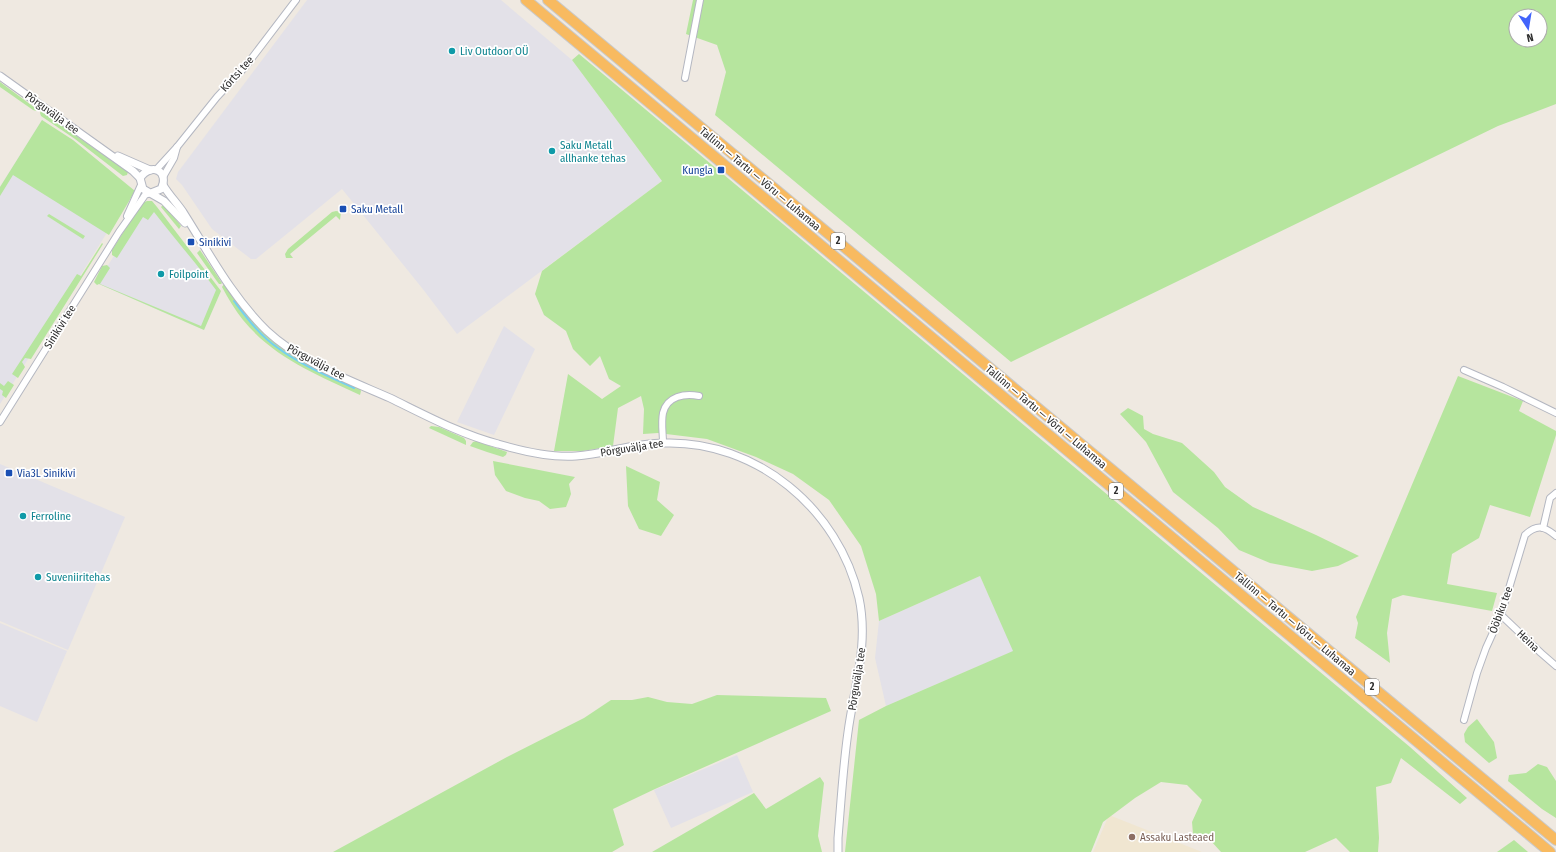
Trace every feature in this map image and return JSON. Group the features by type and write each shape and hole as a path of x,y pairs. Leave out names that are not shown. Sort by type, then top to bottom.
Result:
{"highway":[{"name":"Tallinn — Tartu — Võru — Luhamaa","path":"526,0 1550,852"},
{"name":"Tallinn — Tartu — Võru — Luhamaa","path":"548,0 1059,424 1556,840"},
{"path":"1505,814 1538,852"}],"street":[{"name":"Kõrtsi tee","path":"153,170 177,147 217,97 245,67 296,0"},
{"path":"685,78 700,0"},
{"name":"Põrguvälja tee","path":"0,76 133,171 141,182"},
{"name":"Kõrtsi tee","path":"163,177 174,158 177,147"},
{"name":"Põrguvälja tee","path":"104,150 153,170"},
{"path":"153,170 161,173 163,177 163,185 161,189 151,193 143,189 141,182 144,173 153,170"},
{"name":"Sinikivi tee","path":"119,232 141,182"},
{"name":"Põrguvälja tee","path":"163,185 182,210 198,238 232,289 251,314 286,347 329,370 458,430 496,444 523,451 572,457 591,455 639,445 663,443 702,446 732,454 755,464 783,481 800,495 820,519 842,553 851,572 859,601 862,640 859,674 848,731 838,852"},
{"name":"Põrguvälja tee","path":"151,193 169,206 198,238"},
{"name":"Sinikivi tee","path":"0,422 119,232 143,198 151,193"},
{"path":"1464,370 1556,413"},
{"path":"663,443 663,414 666,406 674,398 681,395 689,393 699,396"},
{"path":"1556,493 1550,498 1544,528 1556,536"},
{"name":"Ööbiku tee","path":"1464,720 1477,673 1486,648 1501,615 1525,535 1533,528 1544,528"},
{"name":"Heina","path":"1501,615 1556,666"}],"shaded area":[{"path":"307,0 501,0 572,60 662,181 457,334 342,189 256,259 251,259 212,229 182,185 176,179 178,172"},
{"path":"42,120 133,191 0,404 0,187"},
{"path":"155,209 220,292 204,330 97,283 142,211"},
{"path":"504,326 535,349 494,435 457,422"},
{"path":"0,464 125,517 68,650 0,621"},
{"path":"980,576 1014,651 886,706 875,658 879,621"},
{"path":"0,623 67,651 37,722 0,706"},
{"path":"737,755 753,792 671,828 654,790"},
{"name":"Assaku Lasteaed","path":"1109,815 1202,852 1093,852"}],"green space":[{"path":"693,0 1556,0 1556,104 1498,126 1011,362 715,115 726,72 717,45 686,34"},
{"path":"579,54 1410,747 1467,798 1460,804 1401,758 1391,783 1376,787 1379,838 1378,852 1350,852 1336,838 1305,852 1221,852 1211,841 1193,834 1192,822 1202,800 1187,785 1161,782 1135,798 1103,822 1091,852 845,852 859,720 886,706 1013,651 980,576 879,621 876,594 861,546 829,500 793,474 756,457 707,439 658,433 643,434 644,409 641,396 618,408 613,446 583,451 554,451 568,374 602,399 621,386 609,379 600,356 590,366 573,349 566,331 544,315 535,294 542,271 662,181 572,60"},
{"path":"0,82 38,110 33,110 0,87"},
{"path":"41,111 128,172 127,175 123,176 75,139 41,116"},
{"path":"42,120 73,140 135,191 109,235 13,175 0,196 0,187"},
{"path":"143,201 152,201 221,291 204,330 99,284 97,285 94,282 102,266 107,265 110,268 100,284 201,326 216,290 154,212 148,220 143,217 117,258 112,255 112,250"},
{"path":"164,204 181,226 179,229 161,207"},
{"path":"332,212 341,212 340,220 336,216 290,254 293,258 286,258 285,254 288,249"},
{"path":"49,214 85,236 83,239 47,216"},
{"path":"102,243 103,244 31,359 25,358 22,362 25,367 18,378 12,374 77,274 81,276"},
{"path":"200,250 222,283 221,284 219,284 197,253"},
{"path":"224,284 256,325 275,343 296,358 360,389 360,395 297,364 268,345 240,316 222,287"},
{"path":"1458,376 1523,401 1519,411 1556,431 1556,435 1530,517 1490,505 1479,538 1452,554 1447,584 1497,593 1492,611 1403,595 1392,599 1387,633 1390,663 1355,638 1358,623 1356,617"},
{"path":"8,381 14,385 6,398 2,395 3,391 0,389 0,383 4,386"},
{"path":"1128,408 1143,416 1144,429 1153,434 1182,443 1214,472 1225,487 1253,507 1359,556 1338,566 1312,571 1270,563 1239,550 1218,528 1173,492 1146,442 1120,414"},
{"path":"431,426 439,427 464,438 466,445 429,428"},
{"path":"476,441 507,452 506,455 503,457 470,446"},
{"path":"493,461 575,477 569,484 571,494 566,507 550,509 539,501 506,491 495,475"},
{"path":"626,466 660,482 657,500 674,515 661,536 639,529 628,506"},
{"path":"717,695 826,698 831,711 613,809 624,845 612,852 333,852 507,757 584,718 611,700 632,700 648,697 667,702 692,704"},
{"path":"1477,719 1494,742 1497,758 1489,763 1465,742 1464,734 1468,727"},
{"path":"1538,764 1547,767 1556,781 1556,818 1542,809 1508,781 1509,775 1526,773"},
{"path":"820,777 824,783 818,836 822,852 652,852 754,793 766,809"},
{"path":"1514,840 1528,852 1497,852"}],"waterway":[{"path":"234,301 249,320 271,343 305,365 354,388"}],"place":[{"name":"Liv Outdoor OÜ","path":"452,51"},
{"name":"Saku Metall allhanke tehas","path":"552,151"},
{"name":"Kungla","path":"721,170"},
{"name":"Saku Metall","path":"343,209"},
{"name":"Sinikivi","path":"191,242"},
{"name":"Foilpoint","path":"161,274"},
{"name":"Via3L Sinikivi","path":"9,473"},
{"name":"Ferroline","path":"23,516"},
{"name":"Suveniiritehas","path":"38,577"},
{"name":"Assaku Lasteaed","path":"1132,837"}]}
